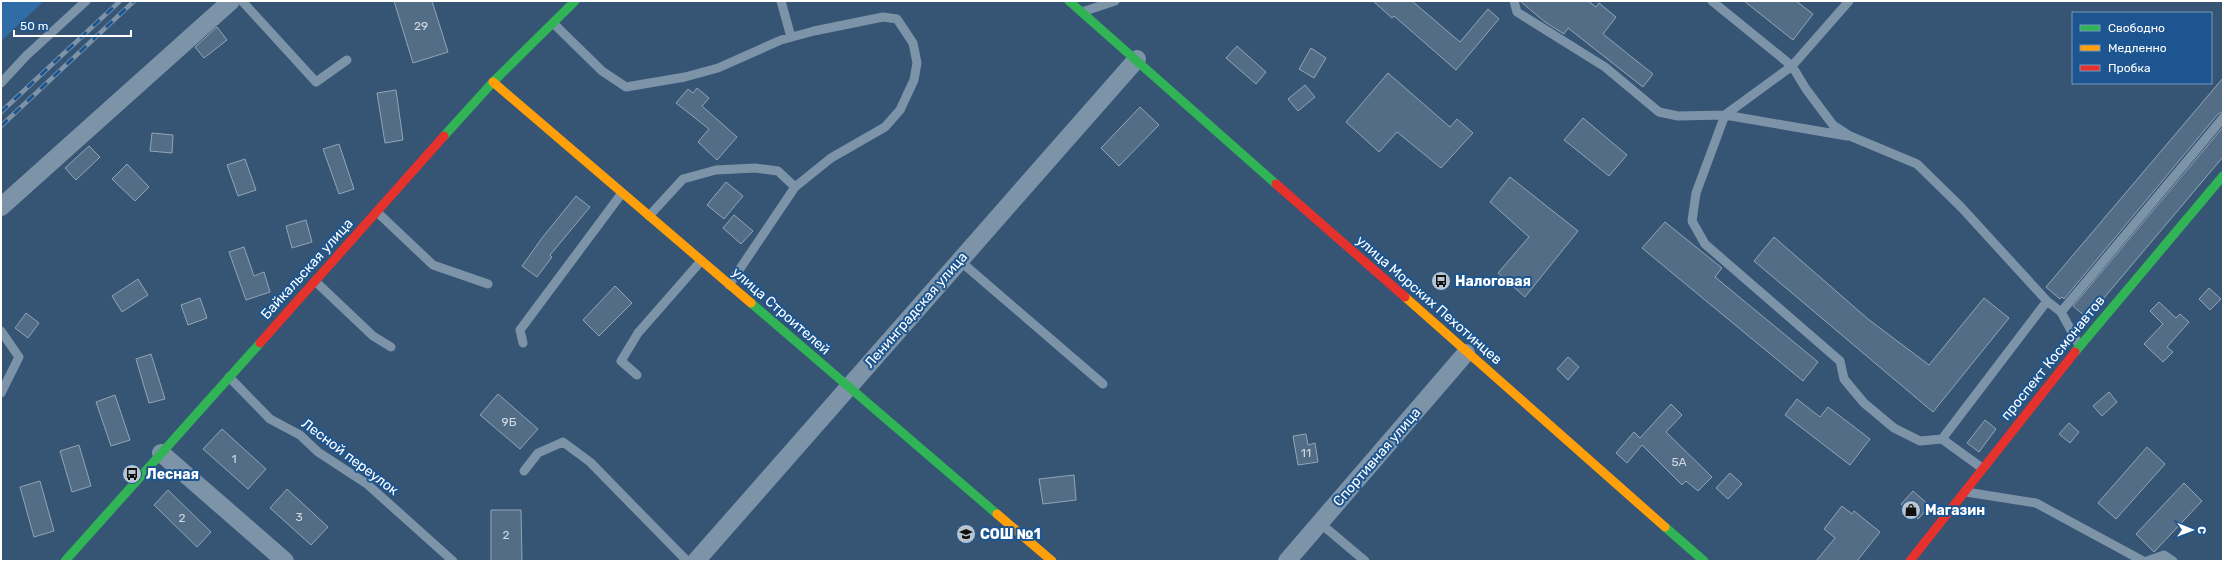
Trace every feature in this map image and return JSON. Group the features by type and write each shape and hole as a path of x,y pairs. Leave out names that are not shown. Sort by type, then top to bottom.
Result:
{"street":[{"path":"1,207 231,1"},
{"name":"Байкальская улица","path":"65,561 493,82 552,22 575,1"},
{"path":"1069,1 1137,59"},
{"name":"Ленинградская улица","path":"696,561 1137,59"},
{"name":"улица Морских Пехотинцев","path":"1137,59 1466,353 1704,561"},
{"name":"улица Строителей","path":"493,82 1052,561"},
{"name":"проспект Космонавтов","path":"1910,561 1963,492 2080,346 2223,176"},
{"name":"Спортивная улица","path":"1287,561 1466,353"},
{"path":"161,453 285,561"}],"lane":[{"path":"1,83 26,56 86,1"},
{"path":"242,1 316,82 346,60"},
{"path":"781,1 791,37"},
{"path":"1082,12 1115,1"},
{"path":"1514,1 1517,12 1604,67 1659,112 1678,116 1725,115 1850,136"},
{"path":"1712,1 1792,66 1806,89 1833,125 1850,136 1917,164 1961,206 2048,301 2061,312 2080,346"},
{"path":"1849,1 1792,66 1725,115 1696,193 1692,221 1705,244 1840,361 1844,380 1864,403 1894,428 1920,441 1942,439 1982,468"},
{"path":"552,22 602,71 626,87 685,77 718,68 791,37 883,17 898,19 913,43 916,63 914,80 900,110 885,127 831,158 795,187 729,285"},
{"path":"2061,312 2223,118"},
{"path":"649,216 682,179 716,170 755,168 778,171 795,187"},
{"path":"523,343 520,330 622,193"},
{"path":"377,212 433,265 488,284"},
{"path":"637,375 621,361 638,333 701,261"},
{"path":"960,261 1103,384"},
{"path":"315,281 373,336 391,347"},
{"path":"1942,439 2048,301"},
{"path":"1,331 19,357 1,393"},
{"name":"Лесной переулок","path":"229,377 270,419 300,435 318,452 367,484 453,561"},
{"path":"524,471 538,453 564,442 590,462 687,561"},
{"path":"1963,492 2036,502 2143,561"},
{"path":"1320,523 1365,561"},
{"path":"2147,561 2164,555 2173,561"}],"shaded area":[{"path":"1,1 44,1 1,41"}],"building":[{"path":"394,1 432,1 448,52 413,63"},
{"path":"1373,1 1412,1 1460,42 1488,9 1499,19 1456,70 1394,16 1392,18"},
{"path":"1520,1 1588,1 1596,7 1599,3 1616,17 1603,34 1653,74 1643,87 1568,28 1564,34 1545,22"},
{"path":"1744,1 1796,1 1813,14 1793,40"},
{"path":"217,27 227,40 204,58 195,47"},
{"path":"1237,46 1266,72 1256,84 1226,58"},
{"path":"1311,48 1326,58 1314,78 1299,69"},
{"path":"1388,73 1450,127 1457,119 1473,133 1441,168 1397,132 1379,152 1346,122"},
{"path":"2223,78 2223,112 2218,114 2064,299 2062,297 2060,299 2046,287"},
{"path":"1305,85 1315,97 1298,111 1288,99"},
{"path":"697,88 709,98 702,106 737,137 717,160 698,142 709,129 676,103 688,89 693,93"},
{"path":"396,90 403,140 385,143 377,93"},
{"path":"1140,107 1159,125 1119,166 1101,148"},
{"path":"1583,118 1627,155 1609,176 1564,140"},
{"path":"2223,127 2223,157 2087,318 2073,306"},
{"path":"152,133 173,135 172,153 150,151"},
{"path":"339,144 354,189 339,194 323,149"},
{"path":"89,146 100,157 76,180 65,168"},
{"path":"245,159 256,190 238,196 227,165"},
{"path":"127,164 149,187 135,201 112,179"},
{"path":"1510,177 1578,231 1525,297 1498,273 1529,237 1490,202"},
{"path":"726,182 743,196 724,219 707,205"},
{"path":"576,196 590,207 550,255 552,257 537,277 522,266 542,238"},
{"path":"734,215 753,231 741,244 723,228"},
{"path":"306,220 312,242 292,248 286,226"},
{"path":"1665,222 1722,268 1715,277 1818,362 1803,381 1642,248"},
{"path":"1774,237 1868,319 1929,365 1984,298 2009,318 1933,412 1754,261"},
{"path":"244,247 254,276 264,272 270,292 246,300 229,252"},
{"path":"138,279 148,295 122,312 112,296"},
{"path":"615,286 632,303 599,336 583,320"},
{"path":"2209,288 2221,299 2210,310 2199,299"},
{"path":"200,298 207,318 188,325 181,305"},
{"path":"2159,302 2176,318 2180,314 2189,322 2167,347 2173,352 2163,362 2144,344 2163,324 2150,311"},
{"path":"26,313 39,323 28,338 15,328"},
{"path":"151,354 165,399 149,403 136,359"},
{"path":"1568,357 1579,367 1568,380 1557,369"},
{"path":"2109,392 2117,402 2102,416 2093,406"},
{"path":"498,394 538,429 520,449 480,415"},
{"path":"115,395 130,440 111,446 96,402"},
{"path":"1797,399 1820,417 1828,407 1870,439 1850,465 1785,415"},
{"path":"1671,404 1682,415 1666,432 1712,477 1698,491 1686,481 1682,485 1642,445 1627,463 1616,453 1634,432 1640,438"},
{"path":"1985,420 1996,429 1979,452 1967,443"},
{"path":"2069,423 2079,432 2070,443 2059,434"},
{"path":"222,429 266,469 248,489 203,449"},
{"path":"1306,434 1308,445 1315,443 1318,462 1298,465 1293,436"},
{"path":"79,445 91,486 72,492 60,451"},
{"path":"2147,447 2165,464 2116,519 2098,503"},
{"path":"1730,473 1742,484 1728,499 1716,488"},
{"path":"1074,475 1076,500 1043,504 1039,479"},
{"path":"40,481 54,531 34,537 20,487"},
{"path":"2184,483 2202,501 2154,552 2136,534"},
{"path":"287,489 328,527 311,545 270,508"},
{"path":"168,490 211,532 197,547 154,505"},
{"path":"1913,491 1930,506 1918,519 1901,504"},
{"path":"1842,506 1852,514 1854,511 1880,532 1857,561 1816,561 1835,538 1824,529"},
{"path":"491,510 521,510 522,561 491,561"}],"railway":[{"path":"1,112 120,1"},
{"path":"1,126 134,1"}],"traffic: fast":[{"path":"444,136 493,82 575,1"},
{"path":"1069,1 1276,184"},
{"path":"2075,352 2223,176"},
{"path":"751,303 997,514"},
{"path":"65,561 260,343"},
{"path":"1665,527 1704,561"}],"traffic: slow":[{"path":"493,82 751,303"},
{"path":"1405,297 1665,527"},
{"path":"997,514 1052,561"}],"traffic: jam":[{"path":"260,343 444,136"},
{"path":"1276,184 1405,297"},
{"path":"1910,561 2075,352"}],"place":[{"name":"Налоговая","path":"1441,281"},
{"name":"Лесная","path":"132,474"},
{"name":"Магазин","path":"1911,510"},
{"name":"СОШ №1","path":"966,534"}]}
